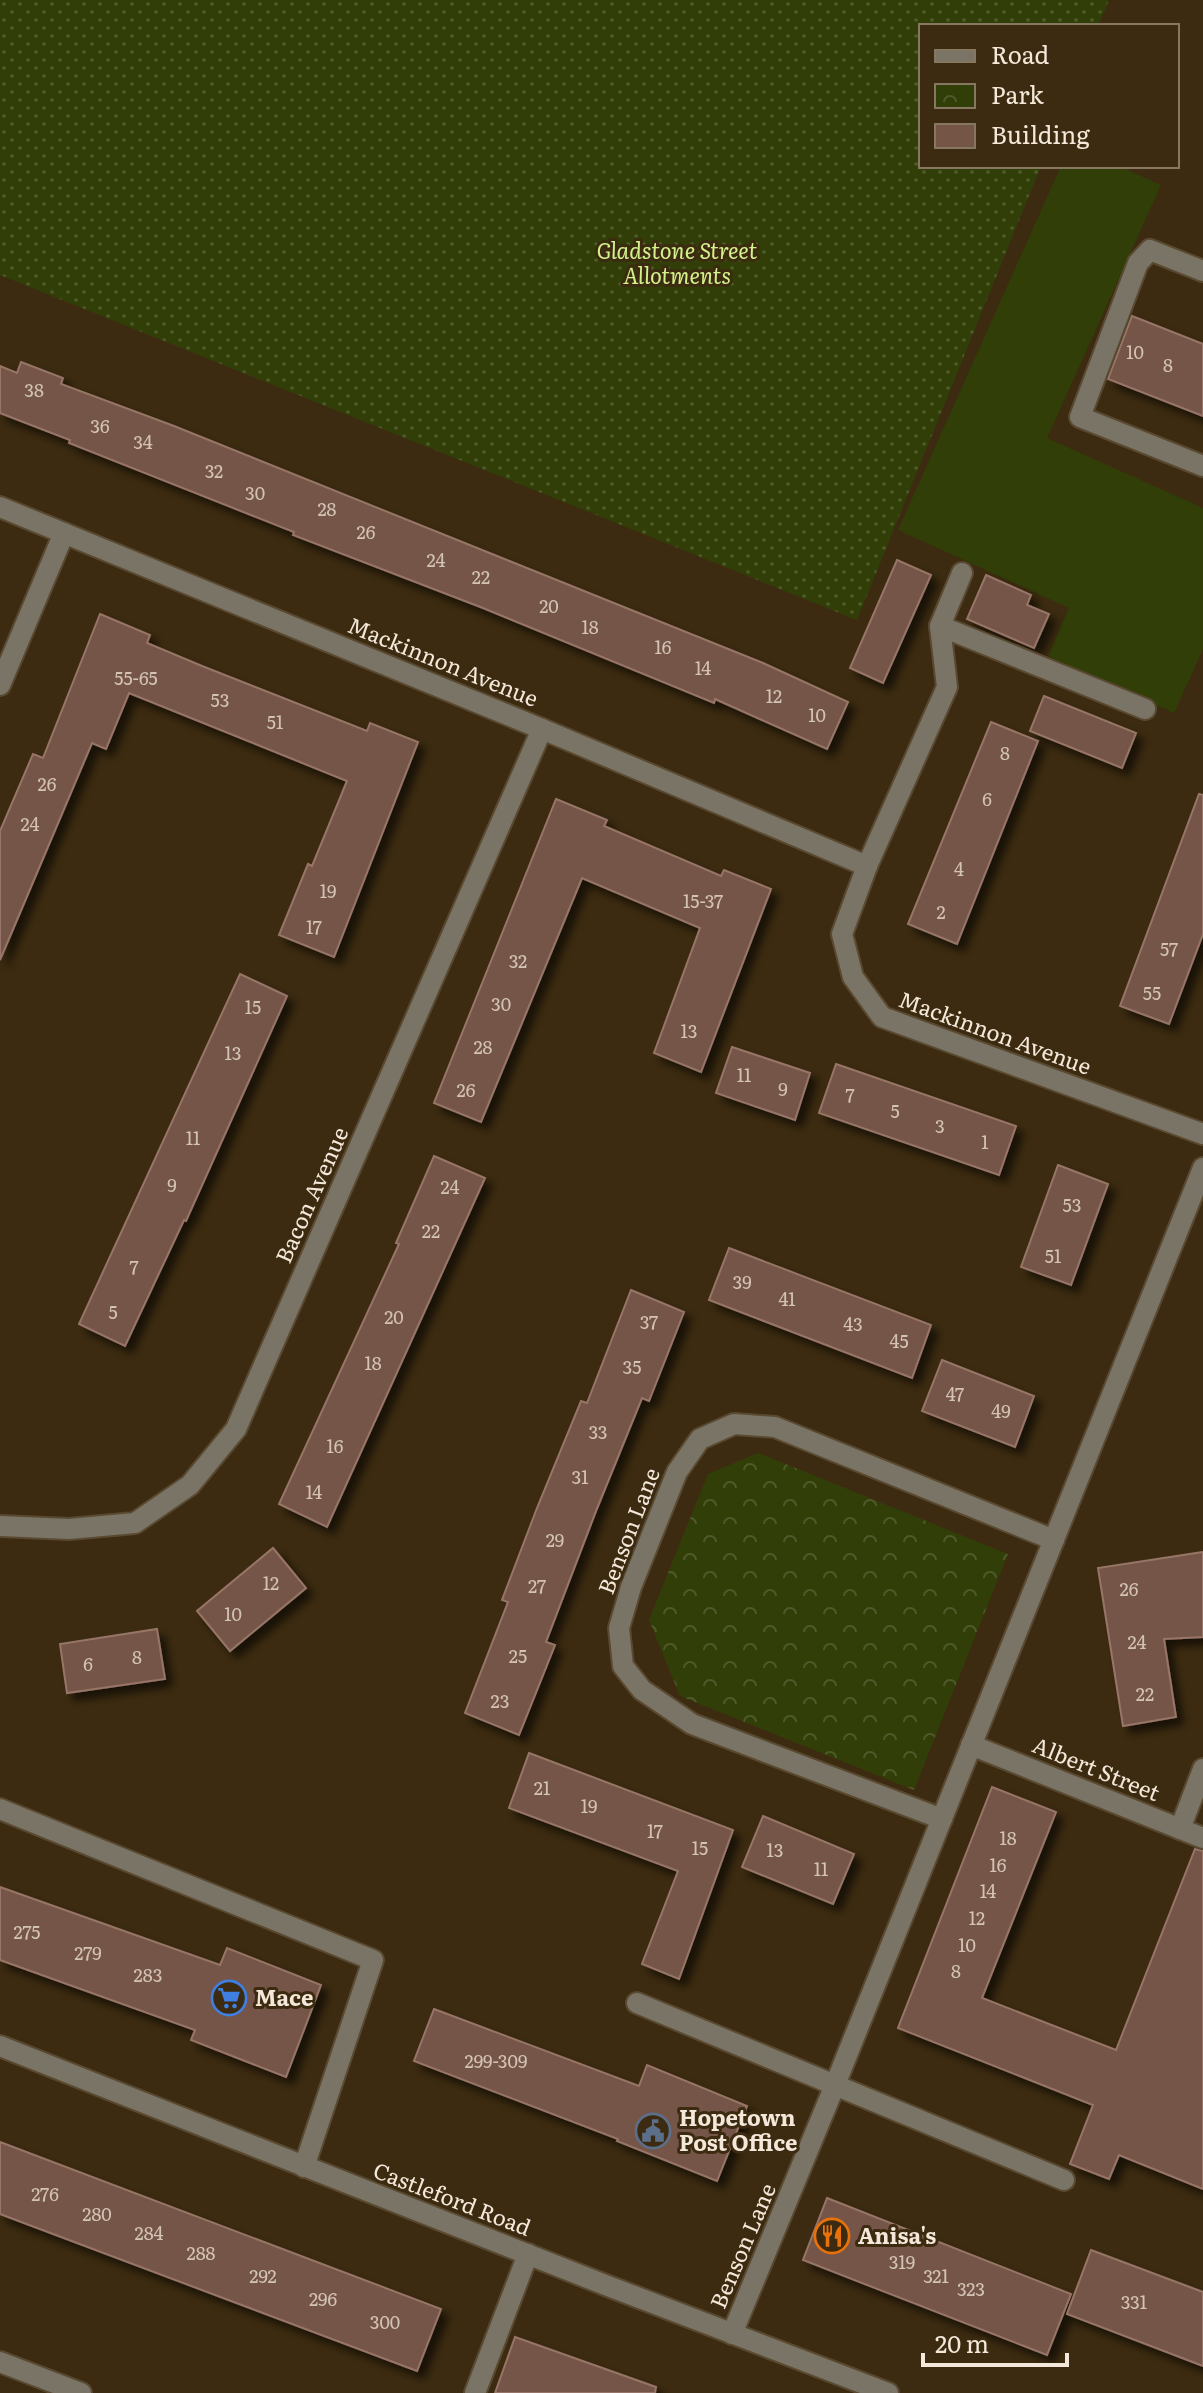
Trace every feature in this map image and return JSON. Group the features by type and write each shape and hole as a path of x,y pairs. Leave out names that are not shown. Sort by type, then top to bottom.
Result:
{"street":[{"path":"1203,271 1150,250 1138,263 1080,417 1203,466"},
{"name":"Mackinnon Avenue","path":"0,507 867,866"},
{"path":"0,685 64,533"},
{"path":"962,573 940,626 1145,709"},
{"name":"Mackinnon Avenue","path":"940,626 947,687 867,866 842,934 853,977 882,1017 1203,1134"},
{"name":"Bacon Avenue","path":"0,1526 69,1529 135,1523 190,1485 236,1429 542,729"},
{"name":"Benson Lane","path":"732,2334 1203,1168"},
{"name":"Benson Lane","path":"942,1819 692,1724 642,1690 623,1666 619,1628 631,1587 677,1472 700,1439 734,1424 775,1427 1054,1540"},
{"name":"Albert Street","path":"971,1745 1203,1838"},
{"path":"1180,1829 1203,1769"},
{"path":"0,1809 373,1960 304,2167"},
{"path":"637,2003 1064,2180"},
{"name":"Castleford Road","path":"0,2046 888,2393"},
{"path":"475,2393 528,2254"},
{"path":"0,2362 81,2393"}],"green space":[{"name":"Gladstone Street Allotments","path":"0,0 1109,0 1099,24 919,24 919,168 1040,168 857,620 0,275"},
{"path":"1060,168 1123,168 1161,185 1047,438 1203,508 1203,649 1174,713 1048,656 1069,608 898,530"},
{"path":"758,1453 1008,1554 914,1790 680,1696 649,1620 708,1474"}],"building":[{"path":"1132,316 1203,344 1203,416 1108,379"},
{"path":"21,362 63,378 61,384 174,426 763,663 848,702 827,749 715,699 714,703 69,443 70,440 0,413 0,366 17,373"},
{"path":"897,560 931,575 883,683 850,668"},
{"path":"986,575 1031,595 1027,605 1049,614 1034,648 967,619"},
{"path":"100,614 150,635 147,643 202,666 367,731 370,723 418,742 334,957 279,935 347,781 129,693 106,749 92,743 0,960 0,831 33,754 43,758"},
{"path":"1044,696 1136,733 1122,768 1030,731"},
{"path":"991,722 1038,741 957,944 908,924"},
{"path":"1199,794 1203,795 1203,934 1169,1024 1120,1006"},
{"path":"556,799 607,820 604,826 721,876 724,870 771,889 701,1072 654,1053 700,928 582,878 481,1122 434,1103"},
{"path":"240,974 287,996 186,1221 125,1346 79,1324"},
{"path":"732,1047 810,1073 795,1120 716,1093"},
{"path":"836,1064 1016,1126 999,1175 819,1113"},
{"path":"434,1156 485,1178 327,1527 279,1504 399,1244 396,1243"},
{"path":"1058,1165 1108,1184 1071,1285 1021,1267"},
{"path":"729,1248 931,1325 912,1378 709,1300"},
{"path":"631,1290 684,1312 649,1401 642,1398 596,1511 546,1642 555,1645 519,1735 465,1713 508,1602 502,1600 537,1508 581,1401 587,1403"},
{"path":"942,1360 1034,1396 1015,1447 922,1411"},
{"path":"273,1548 306,1588 230,1651 197,1611"},
{"path":"1203,1552 1203,1637 1164,1639 1176,1717 1123,1726 1098,1568"},
{"path":"157,1629 165,1679 67,1693 60,1644"},
{"path":"529,1753 733,1830 679,1979 642,1964 678,1871 509,1808"},
{"path":"992,1787 1056,1812 982,1998 1116,2050 1195,1849 1203,1851 1203,2189 1119,2155 1109,2179 1070,2164 1093,2105 898,2028"},
{"path":"763,1816 854,1854 833,1904 742,1867"},
{"path":"0,1887 220,1965 227,1948 321,1985 286,2077 191,2040 195,2030 0,1960"},
{"path":"434,2009 639,2086 647,2065 747,2106 717,2181 618,2139 414,2061"},
{"path":"0,2142 441,2309 417,2371 0,2214"},
{"path":"827,2198 1071,2294 1047,2355 803,2260"},
{"path":"1091,2250 1203,2292 1203,2366 1067,2314"},
{"path":"515,2337 656,2387 655,2393 495,2393"}],"place":[{"name":"Mace","path":"229,1998"},
{"name":"Hopetown Post Office","path":"653,2131"},
{"name":"Anisa's","path":"832,2236"}]}
